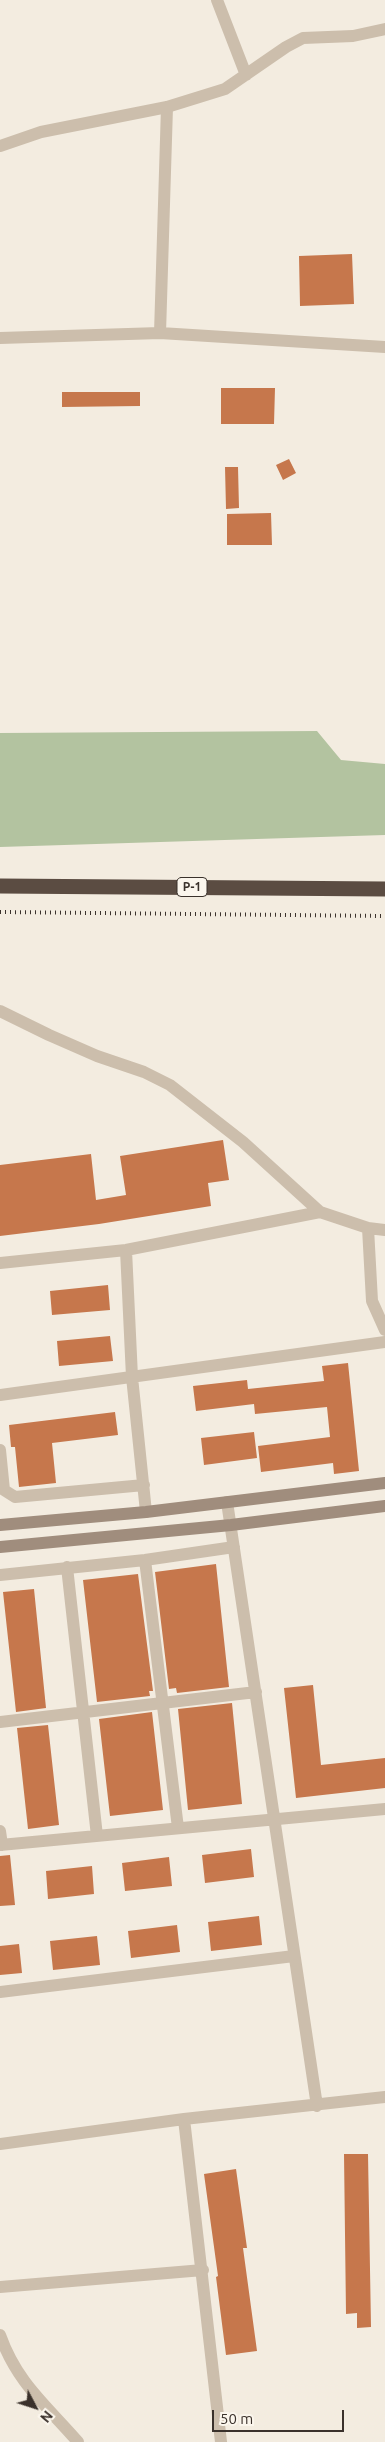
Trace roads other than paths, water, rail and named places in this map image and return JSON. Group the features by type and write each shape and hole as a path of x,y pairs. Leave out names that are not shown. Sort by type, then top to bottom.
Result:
{"highway":[{"name":"P-1","path":"0,886 385,889"}],"main road":[{"path":"0,1525 146,1512 385,1484"},
{"path":"0,1547 231,1525 385,1506"}],"street":[{"path":"217,0 246,75"},
{"path":"0,146 41,132 167,107 225,89 286,47 303,38 353,36 385,29"},
{"path":"160,333 167,107"},
{"path":"0,338 160,333 385,348"},
{"path":"0,1011 97,1056 144,1072 170,1085 243,1142 320,1212 368,1228 385,1230"},
{"path":"0,1263 126,1250 320,1212"},
{"path":"368,1228 372,1301 385,1330"},
{"path":"126,1250 132,1377 146,1512"},
{"path":"0,1395 385,1342"},
{"path":"0,1450 4,1490 15,1498 144,1485"},
{"path":"227,1502 276,1818 294,1956 317,2106"},
{"path":"0,1574 145,1560 234,1547"},
{"path":"145,1560 161,1703 178,1828"},
{"path":"68,1567 82,1712 97,1836"},
{"path":"0,1722 256,1692"},
{"path":"0,1831 1,1845 385,1809"},
{"path":"0,1992 294,1956"},
{"path":"0,2144 184,2119 317,2106 385,2097"},
{"path":"184,2119 203,2270 221,2442"},
{"path":"0,2287 203,2270"},
{"path":"0,2335 8,2360 26,2387 78,2442"}],"railway":[{"path":"0,912 385,916"}]}
